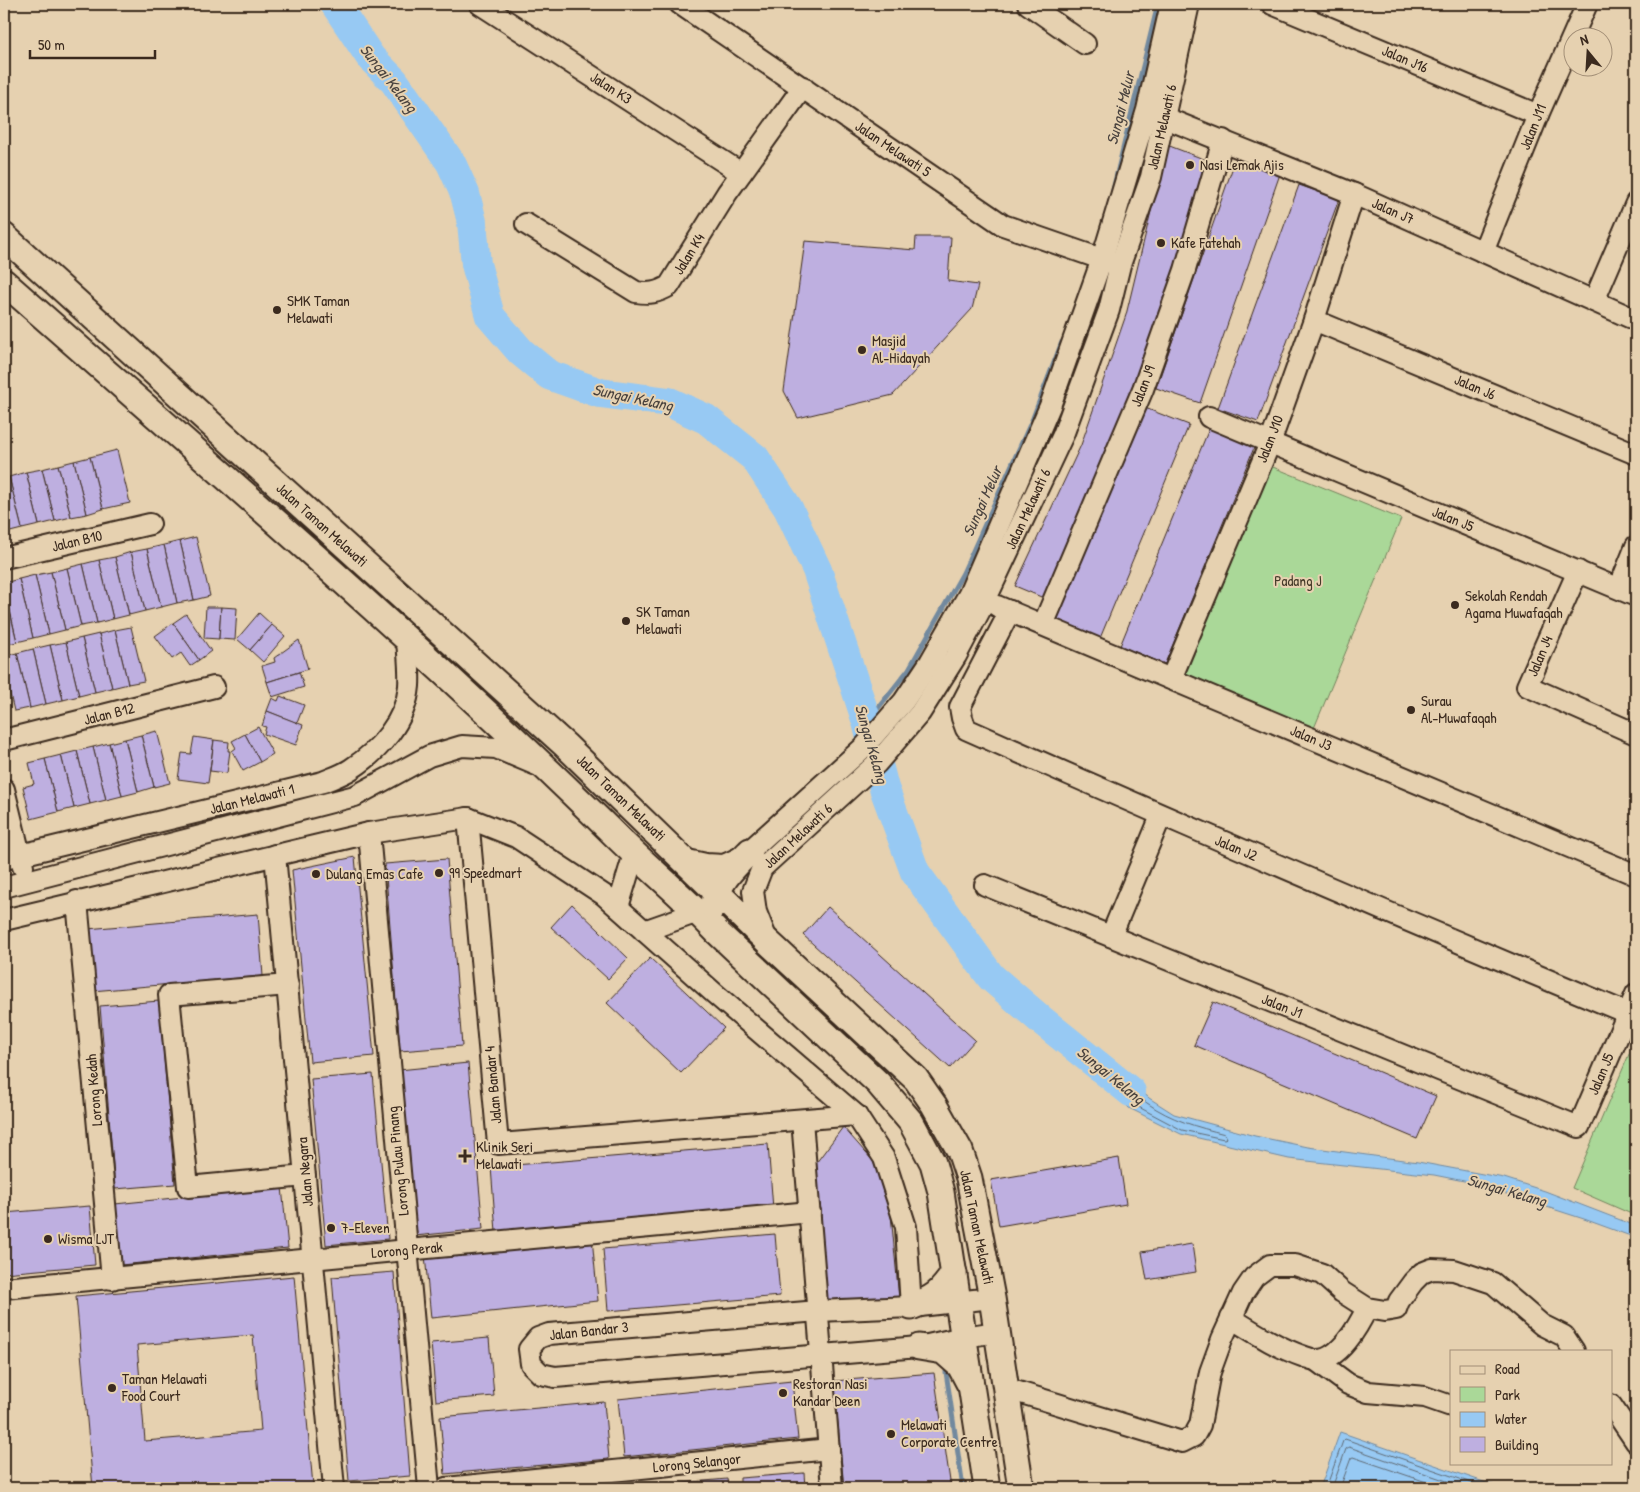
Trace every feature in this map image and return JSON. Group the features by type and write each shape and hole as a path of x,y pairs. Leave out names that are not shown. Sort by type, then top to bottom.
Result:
{"main road":[{"name":"Jalan Taman Melawati","path":"4,236 552,732 768,942 916,1078 960,1151 969,1178 992,1298 1021,1488"},
{"name":"Jalan Taman Melawati","path":"4,282 407,640 550,771 634,854 698,912 878,1083 912,1122 933,1164 941,1192 986,1488"},
{"path":"718,933 713,918 713,905 717,892 726,877 750,851"},
{"path":"911,1307 929,1300 943,1290 954,1274"},
{"path":"919,1347 943,1351 960,1366 971,1387"}],"street":[{"name":"Jalan K3","path":"480,4 742,173"},
{"name":"Jalan Melawati 5","path":"680,4 1003,224 1111,262"},
{"path":"1028,4 1085,44"},
{"name":"Jalan Melawati 6","path":"683,859 706,864 724,865 745,855 864,747 912,707 930,662 969,594 1111,262 1151,177 1156,114 1171,4"},
{"name":"Jalan Melawati 6","path":"1156,114 1189,4"},
{"name":"Jalan J16","path":"1272,4 1538,115"},
{"name":"Jalan J11","path":"1483,252 1538,115 1587,4"},
{"name":"Jalan K4","path":"526,224 636,292 649,294 660,292 669,286 742,173 803,87"},
{"name":"Jalan J7","path":"1156,114 1354,194 1636,320"},
{"name":"Jalan J9","path":"1043,625 1143,389 1185,270 1223,140"},
{"name":"Jalan J10","path":"1171,679 1270,443 1314,320 1354,194"},
{"path":"1594,300 1636,203"},
{"name":"Jalan Melawati 6","path":"768,942 756,912 753,890 762,868 828,810 877,763 912,707 956,656 985,601 1063,435 1109,310 1111,262"},
{"name":"Jalan J6","path":"1314,320 1636,454"},
{"name":"Jalan J5","path":"1209,417 1628,592"},
{"name":"Jalan B10","path":"4,558 150,524"},
{"path":"1628,592 1636,546"},
{"name":"Jalan J4","path":"1578,571 1527,686 1636,734"},
{"name":"Jalan J3","path":"985,601 1636,875"},
{"name":"Jalan J2","path":"1010,611 960,707 966,729 1161,816 1627,1014"},
{"name":"Jalan Melawati 1","path":"12,857 323,782 349,770 372,754 396,725 404,710 408,687 407,640"},
{"name":"Jalan B12","path":"4,740 214,687"},
{"name":"Jalan Melawati 1","path":"4,887 355,796 429,756 462,746 496,748 550,771"},
{"path":"5,802 12,857 27,881"},
{"path":"1111,936 1161,816"},
{"path":"6,918 369,833 468,818 516,837 604,895 856,1115 884,1158 906,1227 911,1307"},
{"name":"Jalan Bandar 4","path":"468,818 498,1144 856,1115"},
{"name":"Lorong Pulau Pinang","path":"369,833 429,1488"},
{"path":"618,907 634,854"},
{"name":"Jalan Negara","path":"275,855 334,1488"},
{"name":"Jalan J1","path":"985,885 1579,1127"},
{"name":"Lorong Kedah","path":"77,901 112,1279"},
{"path":"644,931 698,912"},
{"path":"288,986 169,995 188,1187 305,1176"},
{"name":"Jalan J5","path":"1579,1127 1636,994"},
{"path":"802,1120 832,1488"},
{"name":"Lorong Perak","path":"4,1288 810,1212"},
{"path":"1005,1388 1182,1442 1194,1436 1200,1425 1210,1372 1243,1293 1254,1277 1270,1265 1295,1265 1322,1274 1342,1292 1367,1308 1385,1311 1396,1309 1399,1301 1422,1273 1432,1270 1454,1270 1493,1283 1542,1325 1564,1336 1573,1350"},
{"name":"Jalan Bandar 3","path":"992,1298 911,1307 818,1312 549,1334 538,1338 529,1349 530,1364 541,1374 555,1377 919,1347 997,1332"},
{"path":"1317,1361 1336,1354 1359,1325 1367,1308"},
{"path":"1231,1318 1272,1343 1292,1353 1317,1361 1348,1384 1368,1392 1425,1397 1450,1406"},
{"path":"1612,1406 1636,1442"},
{"name":"Lorong Selangor","path":"446,1488 829,1450"}],"green space":[{"name":"Padang J","path":"1268,465 1401,519 1312,733 1179,678"},
{"path":"1636,1038 1636,1216 1572,1188"}],"water":[{"path":"1101,1062 1121,1073 1149,1098 1174,1114 1255,1136 1308,1147 1418,1162 1504,1178 1545,1191 1636,1226 1636,1238 1469,1182 1434,1175 1289,1159 1181,1134 1129,1108 1095,1072"},
{"path":"1340,1432 1501,1488 1320,1488"}],"building":[{"path":"1167,145 1214,163 1147,348 1096,479 1046,599 1015,586 1081,445 1126,315"},
{"path":"1236,158 1280,174 1200,403 1156,388"},
{"path":"1299,185 1339,199 1258,422 1218,408"},
{"name":"Masjid Al-Hidayah","path":"916,237 951,237 948,281 978,285 972,309 893,395 798,418 784,391 805,241 915,250"},
{"path":"1145,408 1189,425 1098,643 1054,625"},
{"path":"1211,424 1256,443 1165,664 1120,646"},
{"path":"117,450 130,503 103,509 90,457"},
{"path":"90,457 103,509 87,514 74,461"},
{"path":"74,461 87,514 71,517 58,465"},
{"path":"58,465 71,517 55,521 42,469"},
{"path":"42,469 55,521 39,525 26,472"},
{"path":"26,472 39,525 22,529 9,477"},
{"path":"9,477 22,529 6,533 4,524 4,478"},
{"path":"196,537 210,596 194,600 180,541"},
{"path":"180,541 194,600 177,603 164,545"},
{"path":"164,545 177,603 161,607 147,549"},
{"path":"147,549 161,607 145,611 131,552"},
{"path":"131,552 145,611 129,615 115,557"},
{"path":"115,557 129,615 113,619 99,560"},
{"path":"99,560 113,619 97,623 83,564"},
{"path":"83,564 97,623 81,626 67,568"},
{"path":"67,568 81,626 65,630 51,572"},
{"path":"51,572 65,630 49,634 35,575"},
{"path":"35,575 49,634 33,638 19,579"},
{"path":"19,579 33,638 17,642 4,583"},
{"path":"4,587 17,642 4,645"},
{"path":"206,607 221,607 219,639 204,638"},
{"path":"221,607 237,608 235,640 219,639"},
{"path":"259,613 272,625 250,650 237,639"},
{"path":"186,614 211,651 199,660 173,623"},
{"path":"173,623 199,660 190,666 181,653 172,659 155,636"},
{"path":"272,625 285,636 263,662 250,650"},
{"path":"131,627 144,681 128,684 115,630"},
{"path":"115,630 128,684 112,688 99,634"},
{"path":"99,634 112,688 95,692 82,638"},
{"path":"82,638 95,692 79,696 66,642"},
{"path":"299,640 308,669 267,682 262,666 275,662 274,658"},
{"path":"66,642 79,696 63,700 50,645"},
{"path":"50,645 63,700 46,704 33,649"},
{"path":"33,649 46,704 30,708 17,653"},
{"path":"17,653 30,708 14,711 4,669 4,656"},
{"path":"299,672 304,687 272,697 267,682"},
{"path":"280,696 304,705 297,723 267,711 272,698 278,701"},
{"path":"267,711 303,725 296,745 264,734 266,727 262,726"},
{"path":"258,727 273,754 260,762 245,734"},
{"path":"157,731 170,783 154,787 141,735"},
{"path":"245,734 260,762 243,771 232,751 236,748 232,741"},
{"path":"141,735 154,787 138,792 125,739"},
{"path":"194,737 214,740 208,783 178,779 182,753 191,754"},
{"path":"125,739 138,792 122,796 109,743"},
{"path":"214,740 229,742 228,751 230,751 227,773 210,771"},
{"path":"109,743 122,796 106,800 93,747"},
{"path":"93,747 106,800 90,804 77,751"},
{"path":"77,751 90,804 74,808 61,755"},
{"path":"61,755 74,808 58,812 45,759"},
{"path":"45,759 58,812 31,819 23,787 34,784 29,763"},
{"path":"355,857 374,1056 310,1062 292,870"},
{"path":"447,859 462,1046 400,1051 385,864"},
{"path":"572,904 628,958 608,979 551,927"},
{"path":"828,907 975,1040 950,1068 803,935"},
{"path":"258,914 263,976 92,991 87,929"},
{"path":"650,958 724,1028 681,1073 607,1003"},
{"path":"159,1001 175,1184 115,1189 100,1006"},
{"path":"1213,1002 1436,1096 1417,1139 1194,1045"},
{"path":"468,1063 483,1229 415,1236 399,1070"},
{"path":"373,1074 388,1239 326,1245 311,1079"},
{"path":"843,1127 873,1161 890,1204 899,1299 823,1306 810,1171"},
{"path":"768,1144 773,1209 496,1232 491,1167"},
{"path":"1119,1158 1126,1204 999,1226 991,1180"},
{"path":"282,1187 288,1248 121,1265 115,1204"},
{"name":"Wisma LJT","path":"90,1206 95,1265 4,1273 4,1213"},
{"path":"775,1234 780,1296 608,1311 603,1249"},
{"path":"592,1238 598,1301 431,1318 425,1255"},
{"path":"1192,1244 1196,1272 1147,1280 1142,1252"},
{"path":"394,1272 410,1476 349,1481 332,1277"},
{"name":"Taman Melawati Food Court","path":"294,1276 313,1486 291,1488 93,1488 76,1296","holes":["253,1335 261,1431 145,1441 137,1345"]},
{"path":"489,1338 494,1396 436,1401 431,1343"},
{"name":"Melawati Corporate Centre","path":"934,1373 951,1488 844,1488 834,1381"},
{"path":"792,1381 798,1439 624,1457 618,1399"},
{"path":"604,1402 609,1459 445,1474 440,1417"},
{"path":"804,1473 805,1488 740,1488 740,1478"},
{"path":"727,1479 728,1488 626,1488"}],"waterway":[{"name":"Sungai Kelang","path":"335,4 371,58 394,81 451,163 465,194 472,222 476,264 490,316 521,352 549,375 600,393 669,402 706,419 755,458 788,508 817,570 867,722 884,788 915,872 991,977 1131,1092"},
{"name":"Sungai Melur","path":"1113,190 1158,4"},
{"name":"Sungai Melur","path":"867,722 909,669 963,573 1033,418 1062,342"},
{"path":"946,1372 963,1488"}],"place":[{"name":"Nasi Lemak Ajis","path":"1190,165"},
{"name":"Kafe Fatehah","path":"1161,243"},
{"name":"SMK Taman Melawati","path":"277,310"},
{"name":"Masjid Al-Hidayah","path":"862,350"},
{"name":"Sekolah Rendah Agama Muwafaqah","path":"1455,605"},
{"name":"SK Taman Melawati","path":"626,621"},
{"name":"Surau Al-Muwafaqah","path":"1411,710"},
{"name":"99 Speedmart","path":"439,873"},
{"name":"Dulang Emas Cafe","path":"316,874"},
{"name":"Klinik Seri Melawati","path":"465,1156"},
{"name":"7-Eleven","path":"331,1228"},
{"name":"Wisma LJT","path":"48,1239"},
{"name":"Taman Melawati Food Court","path":"112,1388"},
{"name":"Restoran Nasi Kandar Deen","path":"783,1393"},
{"name":"Melawati Corporate Centre","path":"891,1434"}]}
